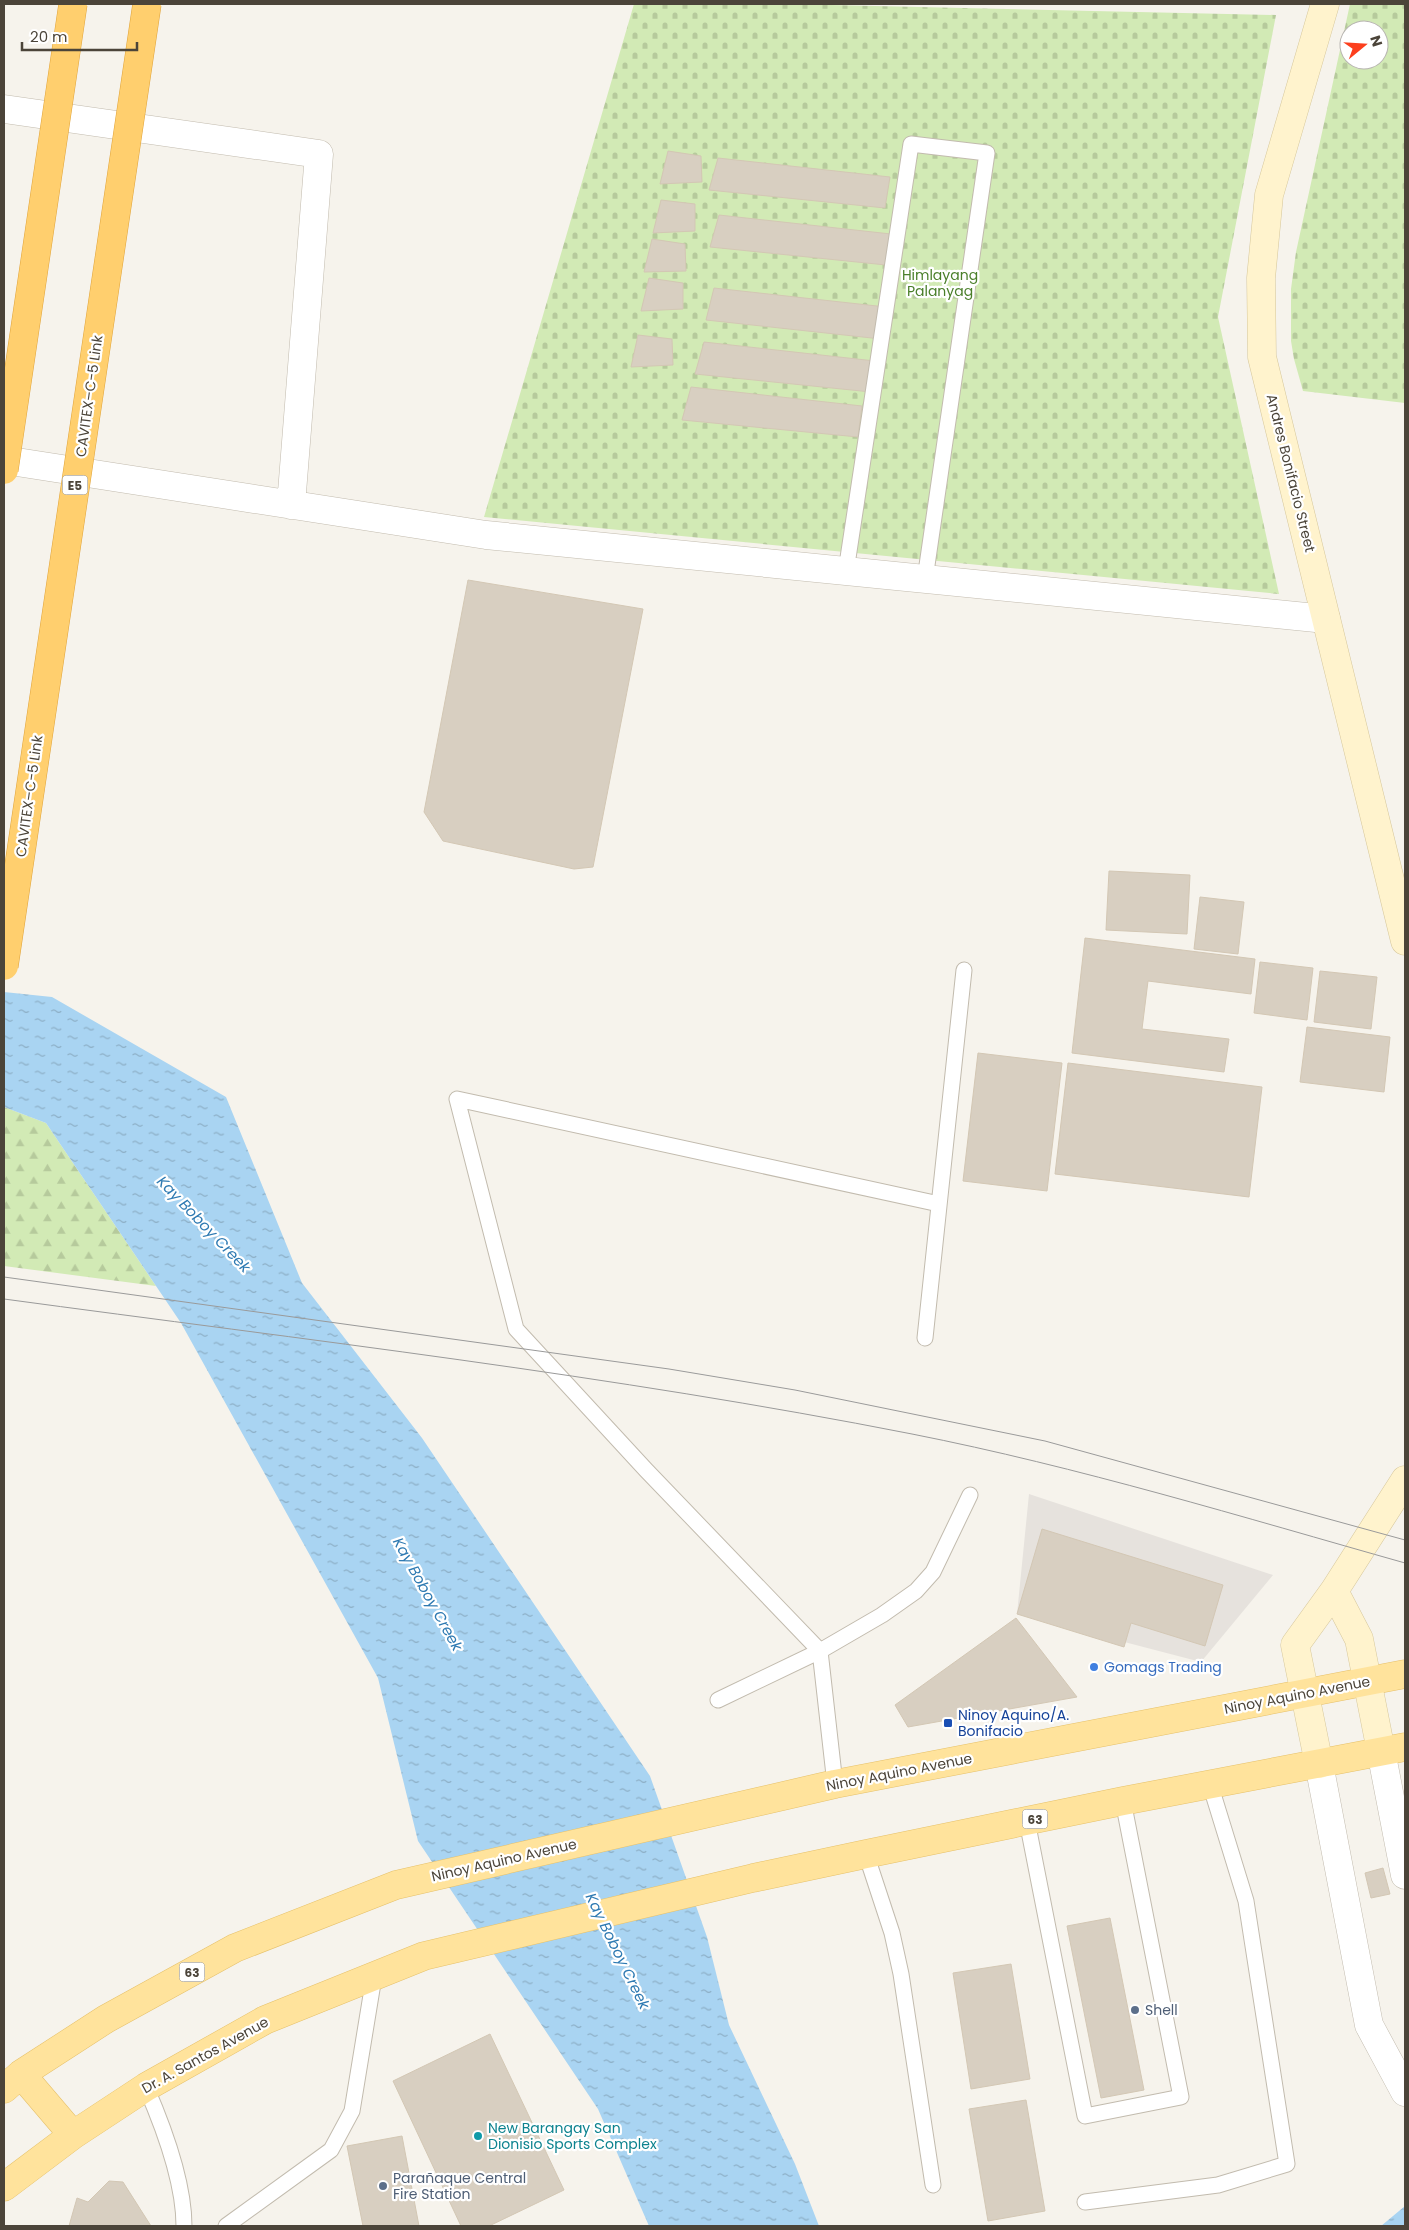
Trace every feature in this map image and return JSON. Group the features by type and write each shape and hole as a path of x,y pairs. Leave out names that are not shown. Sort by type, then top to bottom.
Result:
{"highway":[{"path":"4,470 73,4"},
{"name":"CAVITEX–C-5 Link","path":"4,966 147,4"}],"main road":[{"name":"Ninoy Aquino Avenue","path":"12,2082 106,2020 235,1948 396,1885 835,1784 1405,1674"},
{"path":"1319,1764 1393,1749"},
{"name":"63","path":"866,1854 1122,1801 1319,1764"},
{"name":"Dr. A. Santos Avenue","path":"4,2187 73,2135 146,2087 265,2020 424,1956 753,1878 866,1854"},
{"path":"12,2082 73,2135"}],"street":[{"name":"Andres Bonifacio Street","path":"1325,4 1269,194 1261,278 1262,357 1405,941"},
{"path":"4,109 319,154 291,505"},
{"path":"4,460 486,535 1326,618"},
{"path":"1405,1480 1334,1591 1295,1645 1369,2025 1405,2092"},
{"path":"1334,1591 1359,1639 1367,1682 1393,1749 1405,1876"}],"lane":[{"path":"846,571 911,144 987,153 925,579"},
{"path":"925,1338 964,970"},
{"path":"835,1784 820,1651 646,1470 516,1329 457,1099 939,1204"},
{"path":"718,1700 820,1651 882,1615 916,1591 933,1572 970,1495"},
{"path":"1085,2202 1218,2185 1287,2164 1246,1901 1210,1784"},
{"path":"1027,1821 1085,2116 1181,2097 1122,1801"},
{"path":"866,1854 892,1933 901,1974 933,2185"},
{"path":"226,2226 331,2150 352,2110 374,1976"},
{"path":"146,2087 161,2121 184,2208 184,2226"}],"shaded area":[{"path":"1029,1494 1273,1575 1201,1662 1017,1614"}],"green space":[{"name":"Himlayang Palanyag","path":"634,4 787,4 1276,15 1218,317 1279,594 484,517"},
{"path":"1350,4 1405,4 1405,403 1303,391 1291,341 1291,289 1296,252 1339,55 1339,70 1389,70 1389,20 1347,20"},
{"path":"4,1107 46,1123 156,1286 4,1266"}],"water":[{"name":"Kay Boboy Creek","path":"4,992 52,997 226,1097 302,1283 422,1438 650,1776 707,1937 729,2025 795,2164 819,2226 649,2226 598,2109 418,1841 378,1678 181,1323 46,1123 4,1107"},
{"path":"1405,2206 1405,2226 1381,2226"}],"building":[{"path":"668,151 701,156 702,182 660,184"},
{"path":"718,158 890,177 885,208 709,190"},
{"path":"661,200 695,204 695,231 653,233"},
{"path":"719,215 891,234 886,265 710,247"},
{"path":"652,239 685,244 686,271 644,272"},
{"path":"649,278 683,283 683,309 641,311"},
{"path":"714,288 886,307 881,339 706,320"},
{"path":"638,335 672,339 673,365 631,367"},
{"path":"704,342 875,361 871,392 695,374"},
{"path":"691,387 862,406 858,437 682,420"},
{"path":"468,580 643,609 593,867 574,869 443,841 424,812"},
{"path":"1109,871 1190,875 1187,934 1106,930"},
{"path":"1200,897 1244,902 1238,954 1194,949"},
{"path":"1085,938 1255,959 1251,994 1148,981 1142,1029 1229,1039 1224,1072 1072,1053"},
{"path":"1260,962 1313,968 1307,1020 1254,1013"},
{"path":"1320,971 1377,977 1371,1029 1314,1022"},
{"path":"1307,1027 1390,1037 1384,1092 1300,1082"},
{"path":"978,1053 1062,1063 1047,1191 963,1181"},
{"path":"1068,1063 1262,1087 1249,1197 1055,1174"},
{"path":"1042,1529 1223,1585 1205,1646 1131,1623 1124,1647 1017,1614"},
{"path":"1016,1618 1077,1697 908,1727 895,1705"},
{"path":"1383,1868 1390,1894 1371,1898 1365,1873"},
{"path":"1110,1918 1144,2090 1101,2098 1067,1926"},
{"path":"1011,1964 1030,2079 971,2089 953,1973"},
{"name":"New Barangay San Dionisio Sports Complex","path":"490,2034 564,2190 489,2226 461,2226 393,2081"},
{"path":"1026,2100 1045,2211 988,2221 969,2109"},
{"name":"Parañaque Central Fire Station","path":"402,2136 419,2226 363,2226 347,2146"},
{"path":"109,2181 123,2182 151,2226 69,2226 77,2198 88,2202"}],"tram line":[{"path":"4,1277 669,1369 795,1390 1045,1441 1405,1540"},
{"path":"4,1299 573,1376 799,1413 912,1434 1098,1477 1405,1563"}],"place":[{"name":"Gomags Trading","path":"1094,1667"},
{"name":"Ninoy Aquino/A. Bonifacio","path":"948,1723"},
{"name":"Shell","path":"1135,2010"},
{"name":"New Barangay San Dionisio Sports Complex","path":"478,2136"},
{"name":"Parañaque Central Fire Station","path":"383,2186"}]}
